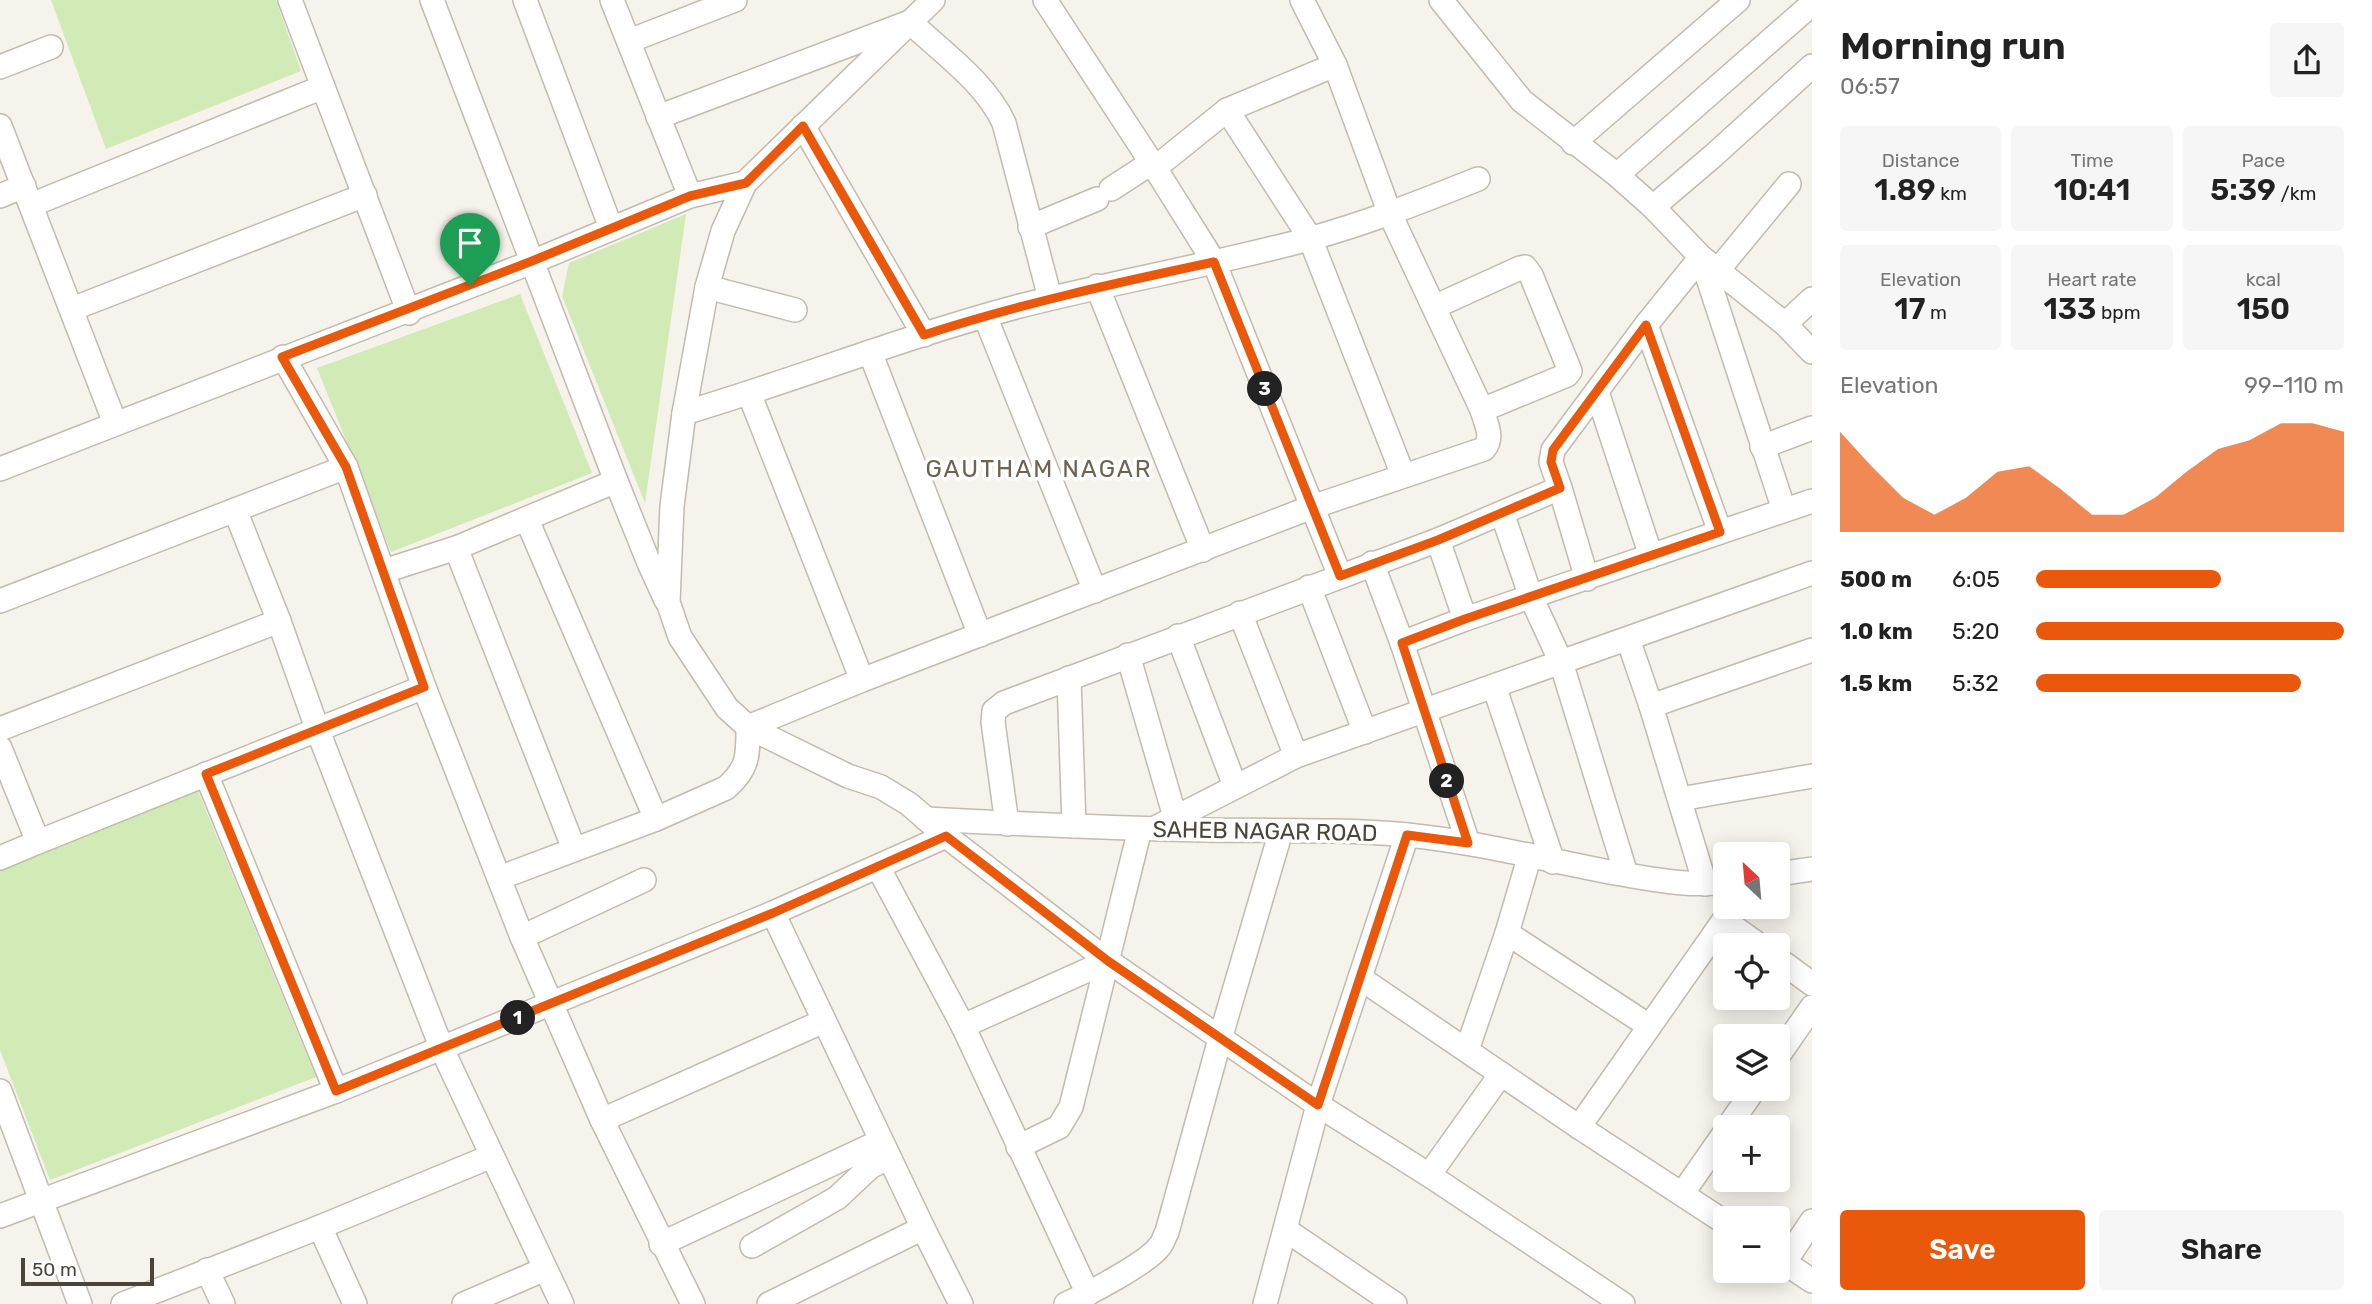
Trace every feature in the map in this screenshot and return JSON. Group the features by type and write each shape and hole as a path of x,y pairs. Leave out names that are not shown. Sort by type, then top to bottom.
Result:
{"street":[{"path":"290,0 409,311"},
{"path":"432,0 649,563 680,637 727,708 748,727 848,776 881,787 909,804 946,836 1108,961 1318,1105 1623,1304"},
{"path":"525,0 611,228"},
{"path":"612,0 690,196"},
{"path":"629,41 735,0"},
{"path":"667,602 672,506 684,413 707,287 723,231 746,183 933,0"},
{"path":"1045,0 1214,262 1340,576"},
{"path":"748,727 862,680 1312,507 1484,449 1489,443 1490,436 1482,410 1390,214 1335,65 1302,0"},
{"path":"1441,0 1522,101 1617,175 1709,263 1785,324 1812,352"},
{"path":"1573,143 1738,0"},
{"path":"1617,175 1812,4"},
{"path":"658,117 910,22"},
{"path":"910,22 996,105 1004,123 1050,298"},
{"path":"0,67 51,47"},
{"path":"1030,227 1104,194 1153,165 1227,110 1335,65"},
{"path":"1653,207 1812,66"},
{"path":"0,196 27,195 323,87"},
{"path":"1227,110 1310,238 1403,475"},
{"path":"0,126 115,424"},
{"path":"803,126 924,335"},
{"path":"684,413 985,316 1097,286 1214,262 1310,238 1390,214 1478,178"},
{"path":"0,469 282,357 409,311 690,196 746,183"},
{"path":"1587,579 1551,462 1553,450 1646,325 1789,184"},
{"path":"72,309 365,195"},
{"path":"1709,263 1762,447 1784,510"},
{"path":"1434,307 1520,268 1525,267 1531,275 1570,371 1567,375 1482,410"},
{"path":"1097,286 1203,550"},
{"path":"707,287 795,310"},
{"path":"1785,324 1812,299"},
{"path":"985,316 1095,591"},
{"path":"1646,325 1720,532"},
{"path":"870,352 980,635"},
{"path":"282,357 346,467 424,687 550,1005 661,1244 693,1304"},
{"path":"1597,392 1651,556"},
{"path":"748,393 862,680"},
{"path":"1762,447 1812,428"},
{"path":"0,601 346,467"},
{"path":"384,571 456,548 616,481"},
{"path":"1007,824 993,722 994,710 1004,703 1438,540 1560,488"},
{"path":"1402,643 1812,501"},
{"path":"235,510 442,1049 562,1304"},
{"path":"1502,513 1531,597 1561,662 1626,874"},
{"path":"527,520 656,819"},
{"path":"1438,540 1465,619"},
{"path":"456,548 574,849"},
{"path":"1372,563 1402,643 1468,843"},
{"path":"1018,1147 1059,1127 1067,1117 1108,961 1147,829 1296,756 1561,662 1810,579"},
{"path":"1309,587 1365,732"},
{"path":"1240,613 1296,756"},
{"path":"0,729 279,621"},
{"path":"1178,636 1235,786"},
{"path":"1628,639 1680,799 1713,878"},
{"path":"1651,706 1812,650"},
{"path":"1128,655 1175,817"},
{"path":"1069,678 1074,826"},
{"path":"1494,686 1553,862"},
{"path":"0,858 424,687"},
{"path":"499,878 656,819 726,788 736,780 748,758 748,727"},
{"path":"0,748 38,842"},
{"path":"206,774 336,1091"},
{"path":"1680,799 1812,776"},
{"name":"SAHEB NAGAR ROAD","path":"926,819 1147,829 1407,835 1468,843 1553,862 1664,881 1713,883"},
{"path":"1066,1304 1088,1294 1161,1246 1281,831"},
{"path":"1265,1304 1318,1105 1407,835"},
{"path":"0,1216 442,1049 773,913 946,836"},
{"path":"1467,1050 1530,855"},
{"path":"878,867 963,1026 1088,1294"},
{"path":"1790,872 1812,869"},
{"path":"522,937 644,880"},
{"path":"773,913 961,1304"},
{"path":"1579,1127 1724,919"},
{"path":"1734,919 1747,933"},
{"path":"1507,933 1649,1026"},
{"path":"963,1026 1108,961"},
{"path":"1790,968 1812,984"},
{"path":"1360,978 1713,1214"},
{"path":"1790,1039 1812,1007"},
{"path":"602,1120 824,1021"},
{"path":"1429,1175 1501,1074"},
{"path":"0,1091 80,1304"},
{"path":"661,1244 885,1149"},
{"path":"752,1246 837,1198 885,1149"},
{"path":"1682,1194 1713,1149"},
{"path":"123,1304 492,1156"},
{"path":"1790,1249 1812,1221"},
{"path":"320,1227 355,1304"},
{"path":"769,1304 923,1228"},
{"path":"1286,1230 1384,1300"},
{"path":"1790,1267 1812,1282"},
{"path":"464,1304 545,1269"},
{"path":"207,1270 223,1304"}],"green space":[{"path":"51,0 276,0 301,71 106,149"},
{"path":"686,214 645,503 562,296 569,263"},
{"path":"520,294 592,473 391,552 317,368"},
{"path":"198,791 316,1077 50,1180 0,1050 0,869"}],"district":[{"name":"GAUTHAM NAGAR","path":"1039,469"}],"route":[{"path":"803,126 924,335 1097,286 1214,262 1340,576 1438,540 1560,488 1551,462 1553,450 1646,325 1720,532 1402,643 1468,843 1407,835 1318,1105 1108,961 946,836 773,913 336,1091 206,774 424,687 346,467 282,357 470,285 690,196 746,183 803,126"}]}
